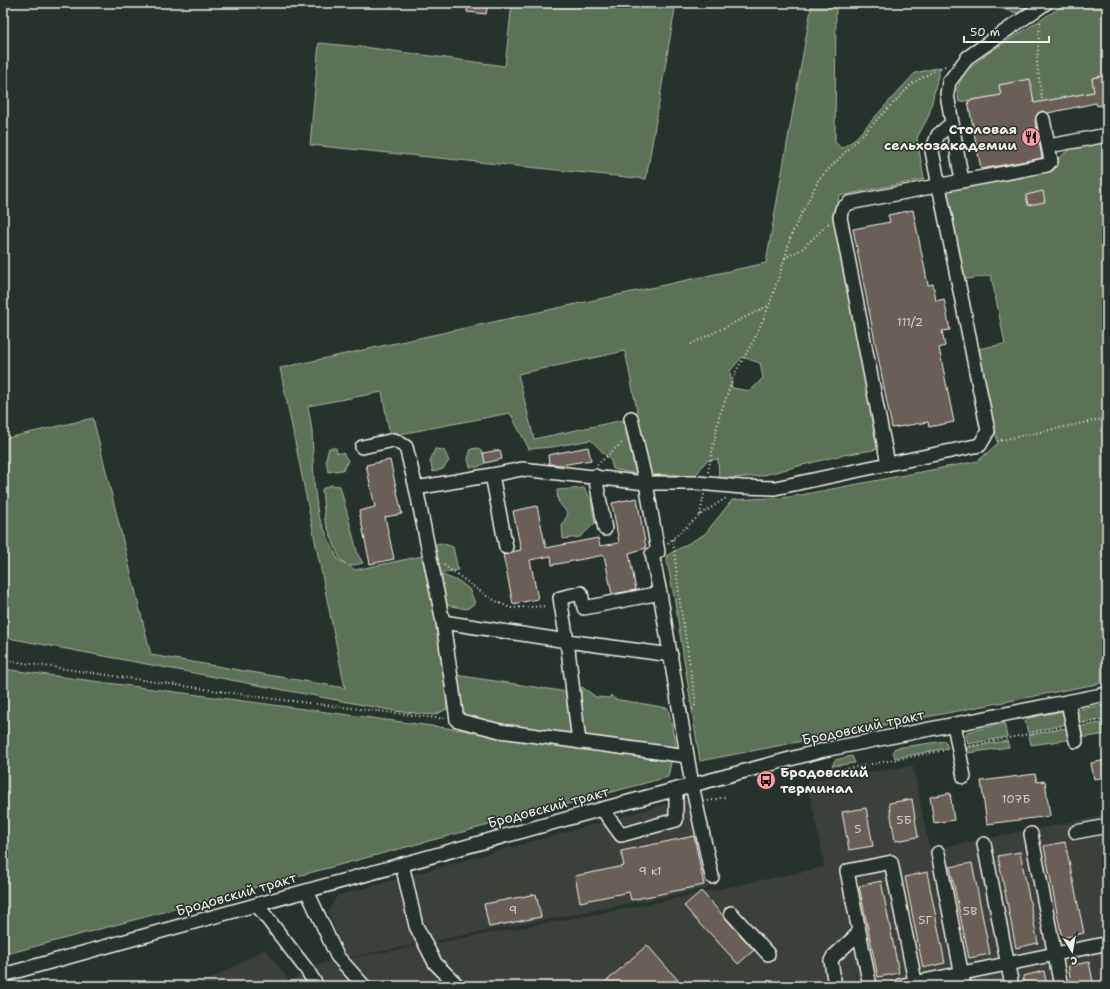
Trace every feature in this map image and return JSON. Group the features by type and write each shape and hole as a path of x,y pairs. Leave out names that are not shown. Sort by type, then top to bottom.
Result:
{"street":[{"path":"962,181 947,94 949,82 968,57 1044,5"},
{"path":"888,464 840,217 842,210 849,203 1046,165 1052,161 1043,119"},
{"path":"416,488 492,475 522,468 646,483 706,484 775,488 980,445 988,432 932,151 938,135 952,124"},
{"path":"1049,146 1107,135"},
{"path":"631,418 646,483 658,552 652,554 660,593 692,785 712,877"},
{"path":"362,447 394,440 406,447 416,488 443,622 457,720 500,731 687,756"},
{"path":"492,475 506,547"},
{"path":"590,476 605,529"},
{"path":"579,742 567,641 560,598 580,593 584,608 660,593"},
{"path":"443,622 670,655"},
{"name":"Бродовский тракт","path":"3,975 602,809 824,750 1107,694"},
{"path":"1068,702 1076,741"},
{"path":"954,724 964,777"},
{"path":"602,809 621,834 676,820 676,790"},
{"path":"1076,832 1107,826"},
{"path":"1031,834 1061,986"},
{"path":"984,844 1012,986"},
{"path":"938,853 963,980"},
{"path":"870,986 847,872 889,863 916,984"},
{"path":"402,864 416,926 435,963 458,986"},
{"path":"307,891 337,956 364,986"},
{"path":"257,905 307,970 317,986"},
{"path":"731,913 768,954"},
{"path":"836,986 831,961 832,957 859,933"},
{"path":"899,986 963,980 1008,964 1104,944"}],"path":[{"path":"1042,100 1037,63 1044,5"},
{"path":"700,515 719,417 735,373 755,338 769,306 791,235 819,179 914,83 932,72 946,66"},
{"path":"785,258 802,249 842,210"},
{"path":"691,344 769,306"},
{"path":"590,476 634,433"},
{"path":"658,552 700,515 742,487"},
{"path":"673,539 680,603 696,704 682,723"},
{"path":"428,553 488,597 510,608 562,605"},
{"path":"3,660 274,699 457,720"}],"shaded area":[{"path":"913,766 953,968 867,986 860,986 853,965 858,986 184,986 211,979 265,949 290,982 307,970 324,963 625,909 825,867 807,781"},
{"path":"688,798 708,888 346,958 328,912 337,896"},
{"path":"1107,815 1107,986 872,986 958,970 934,849"}],"green space":[{"path":"512,3 676,3 646,179 310,145 319,43 371,48 505,66"},
{"path":"812,3 836,3 835,142 841,148 853,141 915,73 940,67 929,115 917,138 924,179 839,196 836,216 881,442 878,449 838,456 760,476 719,479 718,459 706,461 693,479 673,474 650,475 625,351 518,374 534,439 623,420 636,474 613,469 611,461 591,440 552,447 529,449 510,413 390,436 382,392 308,406 312,430 314,483 318,515 338,560 346,564 340,559 325,521 322,489 331,485 340,486 358,555 363,563 349,566 355,570 422,556 437,618 447,680 447,709 434,715 395,711 3,637 3,439 93,418 151,655 345,688 280,368 766,263","holes":["742,357 760,363 763,378 750,391 732,388 730,371"]},
{"path":"982,3 1034,3 1020,14"},
{"path":"1067,3 1107,3 1107,75 1092,78 1094,92 1034,103 1029,79 999,85 1001,95 959,102 957,89 964,72 987,54"},
{"path":"1107,140 1107,682 700,761 674,596 666,556 705,534 732,500 790,497 978,461 998,443 977,349 1005,344 991,275 963,280 943,190 1053,169 1060,157 1070,149"},
{"path":"329,448 336,448 337,453 343,453 348,461 343,470 328,472 326,459"},
{"path":"478,448 483,453 485,463 478,467 470,467 468,459 471,449"},
{"path":"435,449 444,450 449,461 443,469 433,472 430,461"},
{"path":"584,488 591,500 595,523 580,537 563,539 562,525 568,514 558,501 557,490"},
{"path":"441,543 453,547 458,570 437,574 432,545"},
{"path":"440,574 460,582 469,589 475,603 467,609 446,605 440,589"},
{"path":"3,669 672,758 668,777 3,955"},
{"path":"455,675 581,694 582,687 596,697 609,698 611,695 614,699 668,708 677,751 462,718"},
{"path":"1107,704 1107,719 1078,723 1076,713 1080,709"},
{"path":"1068,710 1071,723 1028,733 1025,721 1028,718"},
{"path":"1107,722 1107,734 1080,738 1079,729 1082,726"},
{"path":"1004,723 1007,737 968,744 966,736 967,732"},
{"path":"1072,727 1074,739 1031,745 1029,735"},
{"path":"945,741 948,748 895,758 893,751 895,748"},
{"path":"1007,741 1009,747 968,753 968,747"},
{"path":"852,756 855,763 832,766 835,760"}],"building":[{"path":"468,3 488,3 486,14 467,12"},
{"path":"1107,75 1107,104 1097,106 1096,103 1048,113 1042,111 1038,113 1035,120 1042,158 981,169 968,101 1001,95 999,85 1030,79 1034,103 1094,92 1092,78"},
{"path":"1043,191 1045,202 1028,205 1026,195"},
{"path":"913,210 928,285 933,284 936,301 944,299 950,330 942,331 945,346 939,348 954,422 929,427 928,422 892,428 853,229 890,222 888,215"},
{"path":"588,447 591,460 562,465 549,464 548,455"},
{"path":"500,450 502,459 485,463 483,453"},
{"path":"390,460 402,514 385,517 394,559 370,564 359,511 375,507 366,465"},
{"path":"637,498 646,548 629,553 636,590 612,594 604,555 552,565 551,556 530,560 538,599 513,604 503,554 508,555 512,552 521,550 513,511 537,506 546,548 598,538 600,546 619,543 612,503"},
{"path":"1107,760 1107,777 1094,779 1091,763"},
{"path":"1035,774 1037,782 1045,781 1050,816 987,824 981,781"},
{"path":"950,793 954,820 934,823 930,797"},
{"path":"912,799 918,837 895,841 889,803"},
{"path":"866,808 873,846 849,850 842,812"},
{"path":"694,836 704,885 631,900 629,892 580,902 575,876 624,866 621,851"},
{"path":"1065,842 1084,933 1062,938 1044,846"},
{"path":"1020,852 1038,943 1016,948 998,856"},
{"path":"972,863 990,954 969,958 950,867"},
{"path":"927,872 945,963 923,968 905,877"},
{"path":"881,881 899,973 878,977 859,886"},
{"path":"701,891 754,950 738,964 684,906"},
{"path":"536,894 541,917 489,927 484,904"},
{"path":"647,945 683,986 601,986"},
{"path":"1089,962 1094,986 1072,986 1068,966"},
{"path":"1044,971 1047,986 1025,986 1023,976"}],"place":[{"name":"Столовая сельхозакадемии","path":"1031,137"},
{"name":"Бродовский терминал","path":"766,780"}]}
